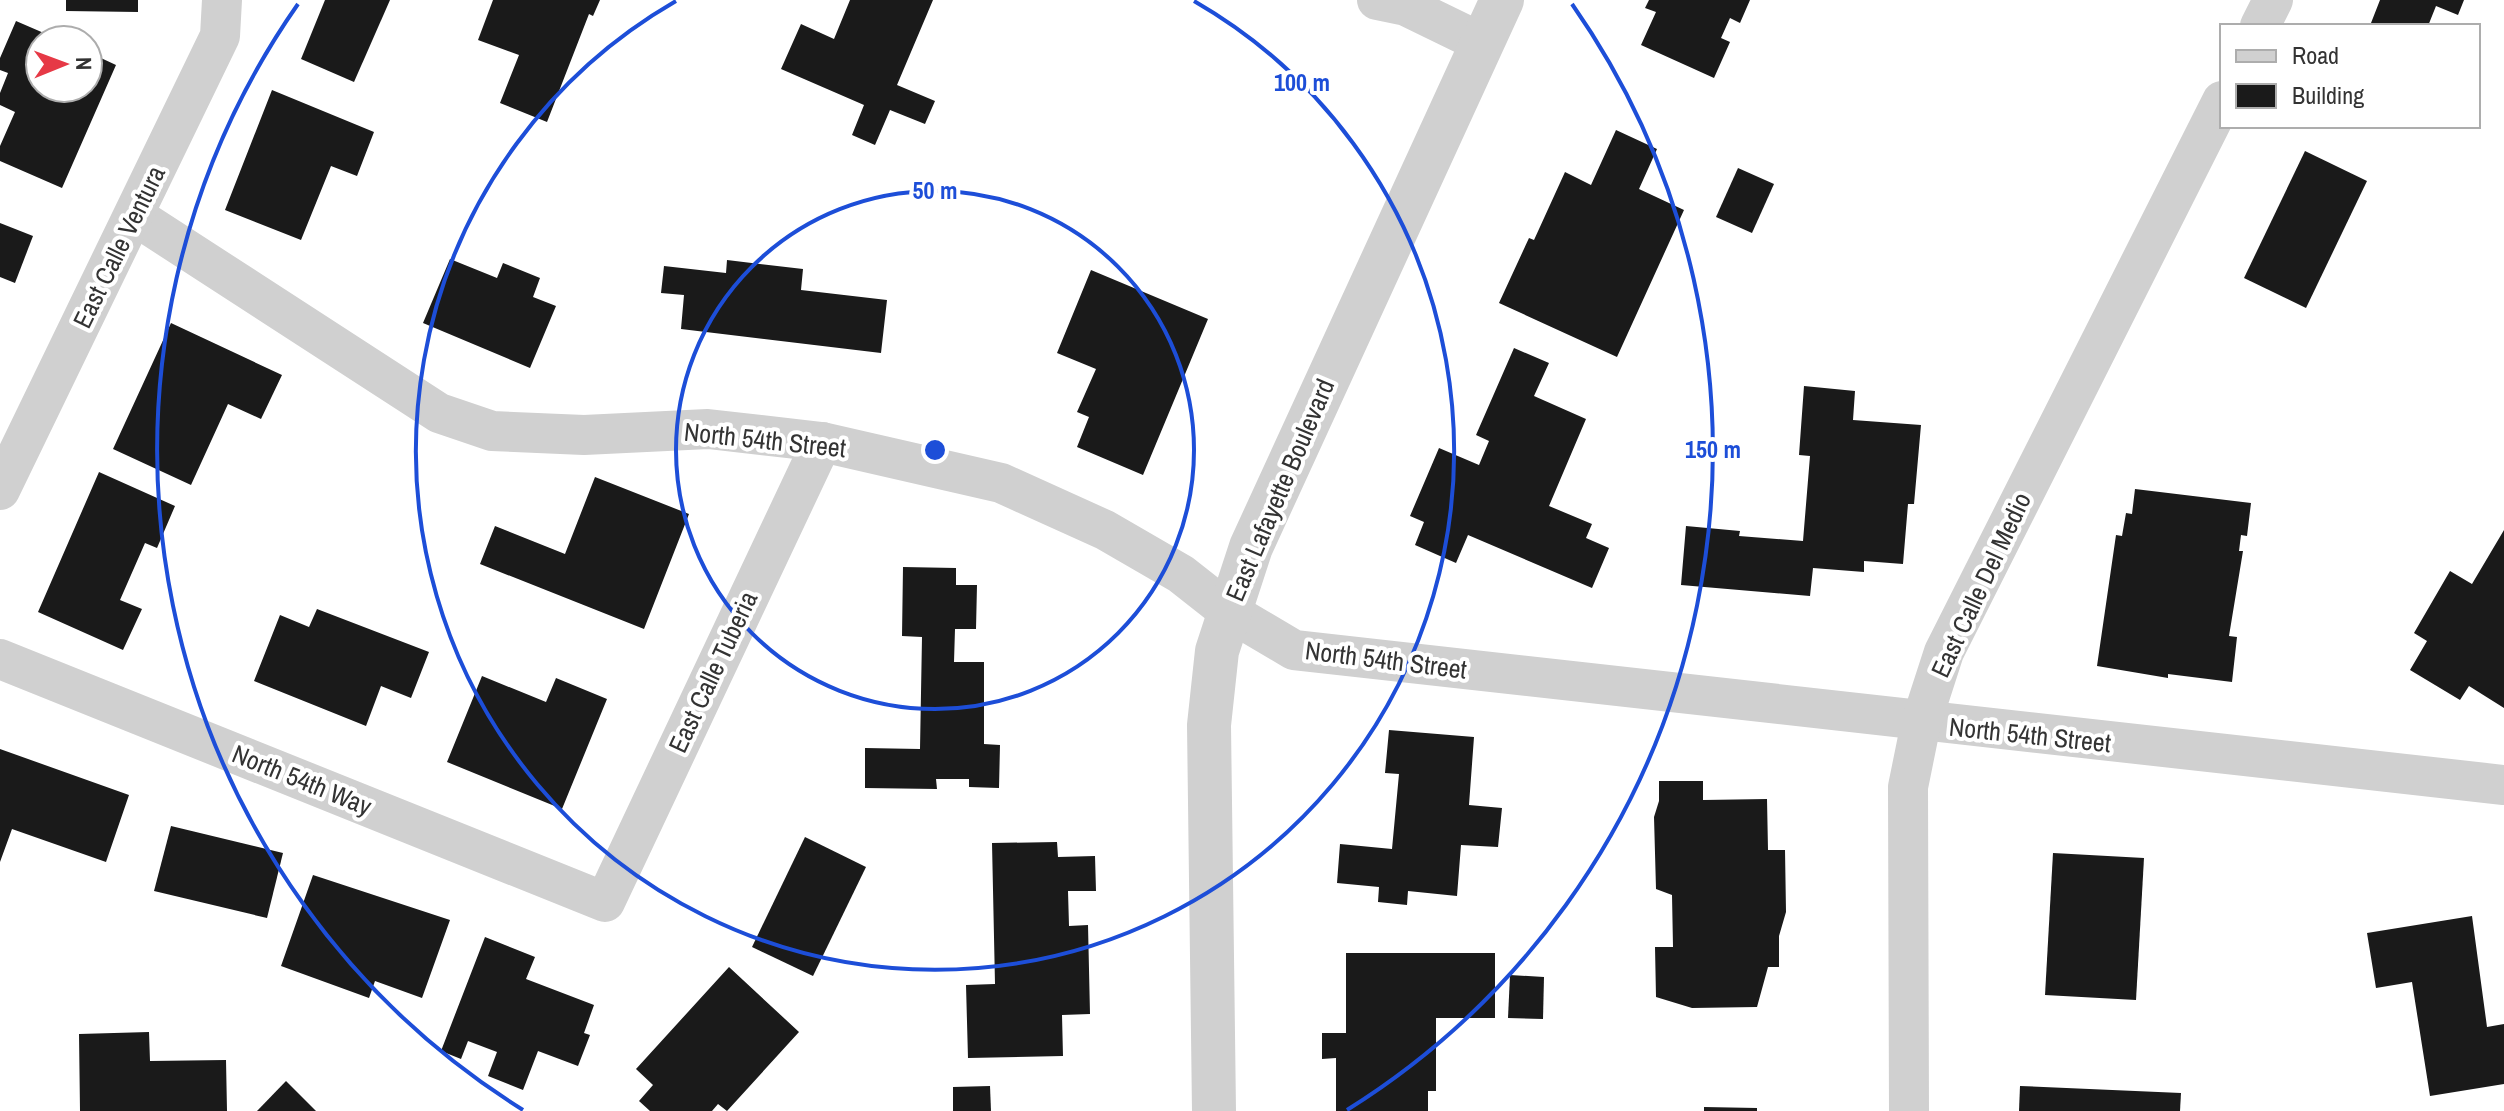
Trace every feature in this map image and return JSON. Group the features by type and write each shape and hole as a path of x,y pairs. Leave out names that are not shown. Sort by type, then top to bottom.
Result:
{"street":[{"name":"East Calle Ventura","path":"0,490 220,36 222,0"},
{"path":"1377,0 1406,6 1482,43"},
{"name":"East Lafayette Boulevard","path":"1214,1111 1209,725 1217,651 1251,547 1502,0"},
{"path":"2261,24 2273,0"},
{"name":"East Calle Del Medio","path":"1909,1111 1908,787 1921,723 1944,652 2220,105"},
{"name":"North 54th Street","path":"135,216 439,413 492,431 584,435 708,429 822,442 1001,483 1105,530 1181,574 1228,611 1294,650 1921,723 2504,785"},
{"name":"East Calle Tuberia","path":"605,902 822,442"},
{"name":"North 54th Way","path":"0,659 605,902"}],"building":[{"path":"66,0 138,0 138,12 66,11"},
{"path":"325,0 390,0 354,82 301,59"},
{"path":"493,0 600,0 593,16 589,14 547,122 500,103 519,55 478,40"},
{"path":"850,0 933,0 897,85 935,101 925,124 890,110 875,145 852,135 864,105 781,69 801,24 834,39"},
{"path":"1649,0 1750,0 1740,23 1730,18 1721,38 1730,42 1714,78 1641,45 1656,12 1645,8"},
{"path":"2380,0 2464,0 2458,15 2436,6 2429,24 2371,23"},
{"path":"16,21 24,24 24,104 99,104 62,188 0,161 0,146 15,112 0,105 0,93 8,73 0,70 0,58"},
{"path":"104,59 116,65 104,92"},
{"path":"272,90 374,132 357,176 331,166 301,240 225,210"},
{"path":"1616,130 1657,149 1639,189 1684,210 1617,357 1499,303 1529,238 1534,240 1565,172 1591,185"},
{"path":"2305,151 2367,181 2306,308 2244,278"},
{"path":"1738,168 1774,184 1752,233 1716,217"},
{"path":"0,223 33,236 15,283 0,277"},
{"path":"450,259 497,278 503,263 540,278 533,297 556,306 530,368 423,323"},
{"path":"727,260 803,269 801,290 887,300 881,353 681,329 684,295 661,293 664,266 726,273"},
{"path":"1091,270 1208,319 1143,475 1077,447 1089,417 1077,412 1096,369 1057,353"},
{"path":"171,323 282,375 261,419 228,404 191,485 113,449"},
{"path":"1514,348 1549,363 1534,396 1586,419 1549,506 1592,524 1586,538 1609,548 1592,588 1468,535 1456,563 1415,545 1424,522 1410,516 1439,448 1479,465 1489,441 1476,435"},
{"path":"1804,386 1855,391 1853,420 1921,425 1914,504 1908,504 1903,564 1864,561 1864,572 1813,568 1810,596 1681,585 1686,526 1740,531 1739,536 1803,541 1810,456 1799,455"},
{"path":"99,472 175,506 157,548 145,543 120,600 142,609 123,650 38,612"},
{"path":"595,477 689,514 644,629 480,564 495,526 565,554"},
{"path":"2135,489 2251,503 2247,536 2241,535 2239,551 2243,551 2229,636 2237,637 2232,682 2168,674 2168,678 2097,666 2116,535 2122,536 2126,513 2132,514"},
{"path":"2504,530 2504,708 2469,686 2460,700 2410,670 2427,641 2414,633 2450,571 2472,584"},
{"path":"903,567 956,568 956,585 977,585 976,629 955,629 954,662 984,662 984,744 1000,745 999,788 969,787 969,779 936,779 937,789 865,788 865,748 920,749 922,637 902,636"},
{"path":"317,609 429,652 411,698 381,686 366,726 254,681 280,615 309,627"},
{"path":"482,676 546,702 556,678 607,699 562,809 447,762"},
{"path":"1389,730 1474,737 1469,805 1502,808 1498,847 1461,845 1457,896 1408,891 1407,905 1378,902 1379,887 1337,883 1340,844 1392,849 1399,774 1385,773"},
{"path":"0,749 129,795 106,862 12,829 0,862"},
{"path":"1659,781 1703,781 1703,800 1767,799 1768,850 1785,850 1786,912 1779,936 1779,967 1768,967 1757,1007 1692,1008 1656,997 1655,947 1673,947 1672,895 1656,889 1654,817 1659,801"},
{"path":"171,826 283,853 267,918 154,891"},
{"path":"805,837 866,867 813,976 752,947"},
{"path":"1057,842 1058,857 1095,856 1096,891 1068,891 1069,926 1088,925 1090,1014 1062,1015 1063,1056 968,1058 966,985 995,984 992,843"},
{"path":"2053,853 2144,858 2136,1000 2045,995"},
{"path":"313,875 450,920 422,998 375,981 369,998 281,966"},
{"path":"2472,916 2487,1027 2504,1024 2504,1084 2430,1096 2412,982 2376,988 2367,933"},
{"path":"485,937 535,957 526,979 594,1005 584,1033 590,1035 578,1066 538,1051 523,1090 488,1076 497,1052 468,1041 461,1059 441,1051"},
{"path":"1346,953 1495,953 1495,1018 1436,1018 1436,1091 1428,1091 1428,1111 1336,1111 1336,1058 1322,1059 1322,1033 1346,1033"},
{"path":"729,967 799,1032 727,1111 718,1104 712,1111 650,1111 639,1101 653,1085 636,1069"},
{"path":"1510,975 1544,977 1543,1019 1508,1018"},
{"path":"149,1032 150,1061 226,1060 227,1111 80,1111 79,1034"},
{"path":"286,1081 316,1111 257,1111"},
{"path":"990,1086 991,1111 953,1111 953,1087"},
{"path":"2020,1086 2181,1093 2180,1111 2019,1111"},
{"path":"1704,1107 1757,1108 1757,1111 1704,1111"}]}
